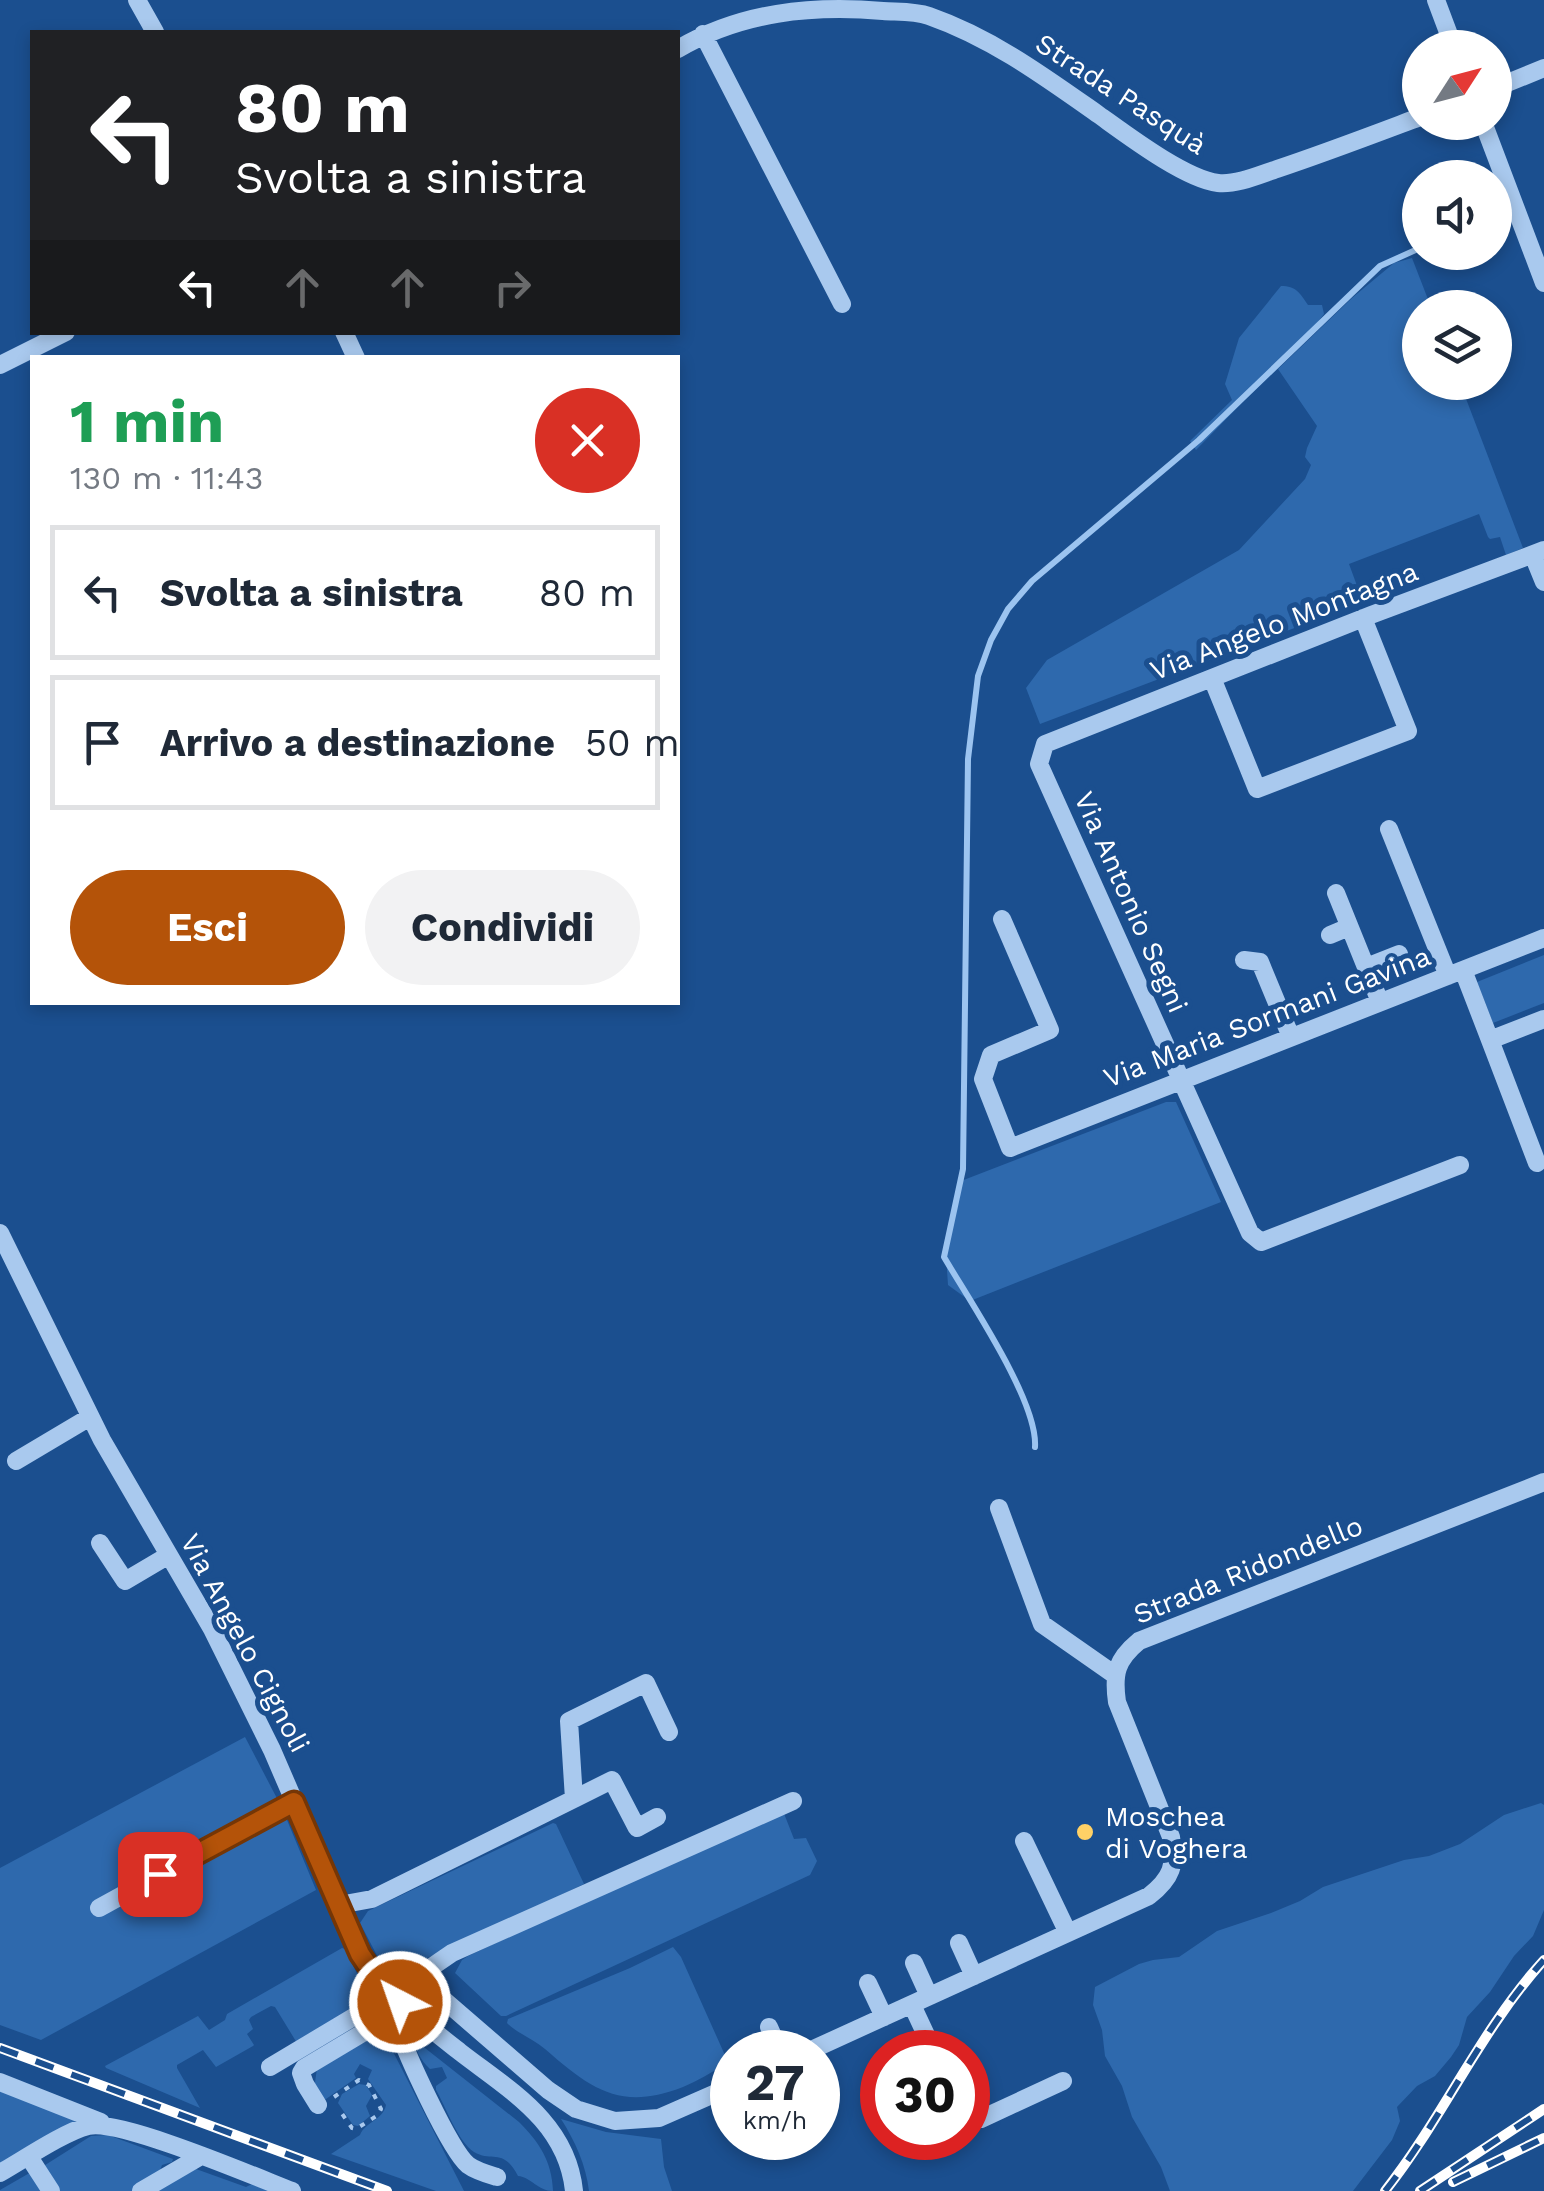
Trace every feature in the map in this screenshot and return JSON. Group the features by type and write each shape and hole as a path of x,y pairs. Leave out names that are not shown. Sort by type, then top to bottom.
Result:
{"street":[{"path":"137,0 154,30"},
{"path":"1436,0 1447,30"},
{"name":"Strada Pasquà","path":"680,48 703,34 771,13 843,8 924,14 986,40 1171,163 1220,183 1306,160 1402,124"},
{"path":"703,34 842,304"},
{"path":"1512,81 1544,68"},
{"path":"1490,140 1544,283"},
{"path":"0,365 60,335"},
{"path":"1539,552 1544,582"},
{"name":"Via Angelo Montagna","path":"1046,744 1539,552"},
{"path":"1212,678 1257,790 1408,732 1363,618"},
{"name":"Via Antonio Segni","path":"1046,744 1040,764 1180,1080"},
{"path":"1411,828 1391,833 1490,1040 1537,1163"},
{"path":"1336,893 1380,1002"},
{"name":"Via Maria Sormani Gavina","path":"1002,919 1050,1030 990,1055 983,1079 1010,1148 1544,938"},
{"path":"1330,935 1349,927"},
{"path":"1366,967 1399,954"},
{"path":"1244,960 1260,962 1291,1038"},
{"path":"1490,1040 1544,1018"},
{"path":"1180,1080 1250,1233 1261,1242 1460,1165"},
{"name":"Via Angelo Cignoli","path":"0,1233 90,1417 212,1629 272,1750 360,1954 396,2003 513,2091 542,2118 566,2156 574,2191"},
{"path":"16,1461 90,1417"},
{"name":"Strada Ridondello","path":"1115,1674 1126,1652 1155,1633 1544,1482"},
{"path":"840,2037 1149,1896 1170,1874 1174,1854 1166,1821 1117,1702 1115,1674 1042,1624 999,1508"},
{"path":"100,1544 125,1581 169,1554"},
{"path":"574,1799 569,1721 646,1683 669,1732"},
{"path":"339,1906 372,1898 612,1780 637,1828 657,1817"},
{"path":"420,1987 434,1966 452,1954 793,1801"},
{"path":"99,1908 294,1802"},
{"path":"1024,1840 1068,1933"},
{"path":"959,1943 974,1976"},
{"path":"914,1963 928,2030"},
{"path":"868,1983 884,2017"},
{"path":"318,2105 305,2084 301,2073 304,2068 420,1987 437,1994 576,2110 616,2121 659,2118 710,2096"},
{"path":"270,2067 396,2003"},
{"path":"396,2003 396,2022 407,2051 454,2148 466,2164 497,2177"},
{"path":"769,2026 771,2030"},
{"path":"990,2115 1064,2081"},
{"path":"0,2082 292,2191"},
{"path":"0,2173 77,2130 96,2124 111,2126"},
{"path":"142,2191 201,2156"},
{"path":"30,2157 51,2191"}],"path":[{"path":"360,2080 369,2085 382,2109 361,2128 352,2128 332,2098 360,2080"}],"shaded area":[{"path":"1402,261 1402,270 1417,270 1424,290 1402,290 1402,400 1466,400 1523,548 1506,555 1500,537 1488,537 1479,514 1349,564 1363,602 1040,724 1026,688 1047,660 1239,550 1305,479 1311,465 1305,457 1307,448 1317,426 1278,369 1394,263"},
{"path":"1281,286 1297,291 1308,305 1322,305 1324,314 1196,450 1190,441 1232,400 1225,384 1239,338"},
{"path":"1544,955 1544,1003 1493,1023 1477,982"},
{"path":"1166,1102 1176,1102 1221,1202 970,1301 948,1285 946,1255 961,1181"},
{"path":"245,1737 282,1808 316,1890 41,2040 0,2025 0,1868"},
{"path":"1541,1803 1544,1910 1533,1936 1467,2017 1451,2057 1435,2076 1417,2086 1397,2107 1400,2121 1392,2140 1353,2191 1170,2191 1105,2056 1102,2030 1093,2005 1095,1987 1139,1964 1179,1957 1217,1931 1300,1901 1323,1887 1460,1844 1504,1815"},
{"path":"780,1811 794,1839 806,1838 817,1861 810,1875 506,2016 501,2016 455,1973 468,1956"},
{"path":"553,1823 584,1884 396,1973 390,1974 383,1967 360,1923 368,1911"},
{"path":"673,1947 681,1957 714,2030 710,2030 710,2073 661,2094 624,2096 578,2076 507,2023 508,2019"},
{"path":"342,1948 371,2002 297,2043 275,2007 251,2017 253,2029 247,2034 253,2046 216,2067 203,2050 177,2065 200,2108 106,2068 198,2016 209,2030 225,2020 227,2014"},
{"path":"383,2032 464,2191 436,2191 331,2154 360,2135 386,2105 368,2079 372,2070 360,2064 354,2074 356,2078 326,2099 319,2098 314,2090 317,2068"},
{"path":"411,2037 526,2129 547,2161 553,2191 518,2176 502,2159 481,2155 468,2147 436,2090 447,2078 442,2067 430,2069"},
{"path":"359,2084 366,2085 372,2095 366,2106 370,2116 358,2126 353,2125 338,2103 342,2094"},
{"path":"0,2091 78,2120 0,2165"},
{"path":"561,2119 606,2132 661,2139 672,2191 589,2191 579,2154"},
{"path":"108,2135 173,2159 172,2162 162,2165 158,2176 132,2191 57,2191 42,2167 91,2136"},
{"path":"196,2169 246,2187 252,2184 270,2191 155,2191"},
{"path":"33,2171 45,2191 0,2191 0,2190"}],"waterway":[{"path":"1035,1447 1033,1427 1014,1378 944,1257 963,1169 968,759 978,676 1008,609 1032,581 1199,440 1380,266 1402,256"}],"railway":[{"path":"1385,2191 1481,2044 1544,1960"},
{"path":"0,2048 387,2191"},
{"path":"1420,2191 1544,2109"},
{"path":"1453,2182 1544,2138"}],"place":[{"name":"Moschea di Voghera","path":"1085,1832"}],"route":[{"path":"160,1874 294,1802 360,1954 400,2002"}]}
